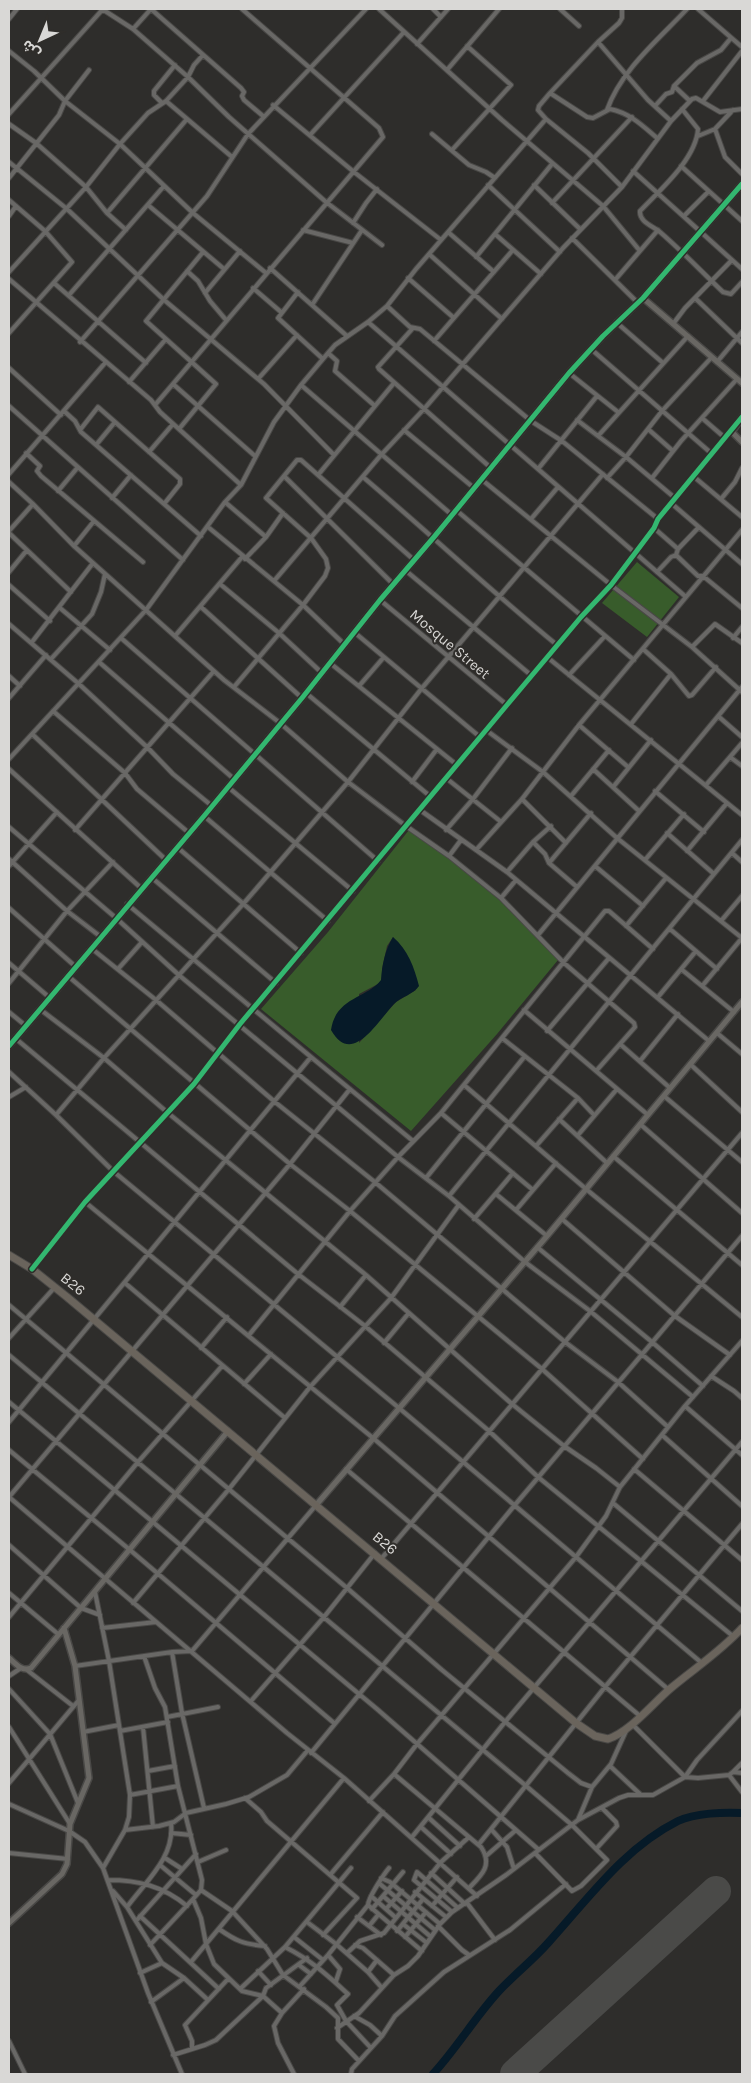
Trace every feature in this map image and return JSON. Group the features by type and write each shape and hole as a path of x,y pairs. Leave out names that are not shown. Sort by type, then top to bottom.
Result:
{"highway":[{"name":"B26","path":"9,1255 32,1269 55,1287 317,1504 576,1723 595,1736 606,1739 614,1737 629,1726 669,1690 703,1664 742,1628"}],"street":[{"path":"9,19 17,9"},
{"path":"9,114 102,9 132,28 188,76 248,134 326,202 382,245"},
{"path":"132,28 151,9 243,90 243,99 263,116"},
{"path":"155,405 383,137 379,128 242,9"},
{"path":"80,342 213,189 232,157 263,116 366,9"},
{"path":"379,9 526,142 603,206 640,251"},
{"path":"433,9 441,17"},
{"path":"417,44 448,9"},
{"path":"446,70 499,9"},
{"path":"560,9 579,26"},
{"path":"622,9 619,23 598,42 550,93 538,110 622,187"},
{"path":"607,110 626,76 654,42 687,9"},
{"path":"698,9 742,47"},
{"path":"310,135 404,32"},
{"path":"655,106 666,94 672,92 674,86 697,63 721,50 731,38"},
{"path":"598,42 626,76 671,121"},
{"path":"452,150 511,86 467,46"},
{"path":"9,51 41,77 65,101 120,144 193,212 266,273"},
{"path":"703,101 742,51"},
{"path":"9,272 44,231 67,209 120,144 150,111 164,102 188,76 194,65 203,55"},
{"path":"175,65 154,91 154,95 187,119 232,157"},
{"path":"9,178 59,115 65,101 88,70"},
{"path":"674,86 690,101"},
{"path":"550,93 587,117 593,118 607,110 614,110 632,117 657,138"},
{"path":"274,581 381,455 424,409 572,238 622,187 657,138 682,109 696,98 720,112 742,109"},
{"path":"273,105 441,240"},
{"path":"682,109 696,126 698,136 692,150 681,166 640,211 640,215 642,219 683,252 723,292 728,294 733,292 742,282"},
{"path":"698,136 715,129 733,110"},
{"path":"552,203 632,117"},
{"path":"107,213 187,119"},
{"path":"9,759 146,610 225,502 241,485 255,456 285,406 301,385 328,353 386,306 546,119"},
{"path":"9,124 36,144 86,187 107,213 126,230"},
{"path":"715,129 725,157 742,174"},
{"path":"432,134 469,165 486,172 494,178"},
{"path":"9,162 67,209 164,299 258,379 334,455"},
{"path":"476,257 552,164"},
{"path":"681,166 742,221"},
{"path":"633,171 685,215 700,232 742,269"},
{"path":"9,1046 204,816 393,584 531,421 569,373 616,322 643,298 742,184"},
{"path":"488,185 560,252"},
{"path":"534,185 580,229"},
{"path":"69,295 164,186"},
{"path":"353,223 377,190"},
{"path":"685,215 708,192"},
{"path":"9,200 44,231 72,262 9,333"},
{"path":"148,205 224,269"},
{"path":"9,216 16,206"},
{"path":"303,230 352,243"},
{"path":"312,304 362,230"},
{"path":"615,280 658,230"},
{"path":"448,232 494,272"},
{"path":"495,234 541,274"},
{"path":"572,238 637,302"},
{"path":"434,341 512,250"},
{"path":"205,293 240,251"},
{"path":"179,429 216,384 146,321 202,252"},
{"path":"429,254 502,319"},
{"path":"673,324 732,260"},
{"path":"270,268 347,336"},
{"path":"188,270 198,281 212,305 226,320"},
{"path":"408,278 454,318"},
{"path":"9,279 155,405 173,424 241,485"},
{"path":"54,283 99,320 146,363"},
{"path":"253,288 281,312"},
{"path":"298,292 278,318 323,359"},
{"path":"643,298 742,383"},
{"path":"695,298 742,344"},
{"path":"386,306 413,328 418,328 531,421 562,441 658,520"},
{"path":"368,322 686,597"},
{"path":"616,322 663,363"},
{"path":"413,328 378,367 491,468"},
{"path":"717,362 742,332"},
{"path":"258,379 296,335"},
{"path":"598,436 688,336"},
{"path":"129,382 166,339"},
{"path":"591,349 710,453"},
{"path":"328,353 337,361 334,368 335,371 375,406"},
{"path":"607,478 662,411 711,358"},
{"path":"9,474 104,362"},
{"path":"9,368 62,413 75,421 80,430 96,445 201,536"},
{"path":"569,373 618,412"},
{"path":"652,478 673,451 737,379"},
{"path":"318,475 394,383"},
{"path":"173,384 255,456"},
{"path":"301,385 381,455 525,566 581,617 634,660"},
{"path":"538,469 597,396"},
{"path":"9,406 183,560"},
{"path":"80,430 97,407 115,422 181,481 164,504"},
{"path":"742,417 732,432 742,442"},
{"path":"702,418 724,437"},
{"path":"577,420 626,457 675,498"},
{"path":"96,445 115,422"},
{"path":"149,452 173,424"},
{"path":"32,1269 112,1171 194,1084 240,1024 378,862 547,657 611,585 710,453 736,425"},
{"path":"648,429 673,451"},
{"path":"404,430 474,488"},
{"path":"26,453 40,466 37,472 143,562"},
{"path":"234,687 303,605 325,576 328,568 326,559 311,538 266,498 297,460 300,459 414,560"},
{"path":"58,491 78,467"},
{"path":"721,499 735,482 742,468"},
{"path":"56,1115 130,1028 180,976 244,904 348,782 422,688 603,474"},
{"path":"112,498 131,475"},
{"path":"284,476 393,584"},
{"path":"694,476 742,517"},
{"path":"363,477 557,646"},
{"path":"481,479 611,585 664,624 741,690 678,762 557,914 538,935"},
{"path":"9,482 74,546 214,671 280,723 348,782 449,856 501,898 564,963 635,1025 597,1070"},
{"path":"531,519 558,487"},
{"path":"225,502 266,537"},
{"path":"672,503 742,564"},
{"path":"33,504 9,532 70,592"},
{"path":"175,636 220,584 266,537 283,513"},
{"path":"74,546 94,522"},
{"path":"208,527 303,605 344,644"},
{"path":"657,572 676,555 678,549 698,527"},
{"path":"654,528 678,549"},
{"path":"476,850 500,821 522,799 579,725 742,530"},
{"path":"9,572 27,550"},
{"path":"676,555 698,576 703,576 742,608"},
{"path":"32,642 93,563"},
{"path":"406,570 532,676"},
{"path":"51,659 92,614 101,592 105,574"},
{"path":"220,584 279,633 322,673"},
{"path":"9,585 50,621"},
{"name":"Mosque Street","path":"380,600 507,705"},
{"path":"201,607 258,659 431,797"},
{"path":"60,608 110,650"},
{"path":"9,624 79,684 173,774 212,806"},
{"path":"692,647 715,624 742,643"},
{"path":"733,638 742,627"},
{"path":"354,632 480,737"},
{"path":"569,675 605,636"},
{"path":"121,638 378,862"},
{"path":"643,649 671,674 689,696 692,695 716,667"},
{"path":"9,698 46,655"},
{"path":"359,686 384,657"},
{"path":"547,657 742,815"},
{"path":"99,662 234,779"},
{"path":"330,662 457,765"},
{"path":"75,830 104,800 125,773 214,671"},
{"path":"630,724 671,674"},
{"path":"9,676 20,686"},
{"path":"54,710 125,773 137,789 189,833"},
{"path":"718,716 742,737"},
{"path":"579,725 628,767"},
{"path":"486,730 544,772 617,838 742,938 703,986"},
{"path":"32,734 166,860"},
{"path":"614,786 651,740"},
{"path":"706,785 742,743"},
{"path":"446,830 473,799 512,748"},
{"path":"412,782 437,749"},
{"path":"571,796 609,750"},
{"path":"730,757 742,766"},
{"path":"593,769 614,786 639,811"},
{"path":"9,770 141,888"},
{"path":"446,778 500,821"},
{"path":"228,787 353,891"},
{"path":"656,791 704,832"},
{"path":"522,799 566,842"},
{"path":"687,850 728,803"},
{"path":"420,810 507,872 709,1042"},
{"path":"57,812 10,862 67,911 101,936"},
{"path":"549,863 590,813"},
{"path":"645,860 684,814"},
{"path":"204,816 328,920"},
{"path":"507,872 550,826"},
{"path":"9,827 116,918 180,976 398,1157 449,1196 458,1206 525,1262 642,1354 693,1398"},
{"path":"667,833 714,874"},
{"path":"449,856 461,840"},
{"path":"449,1196 742,840"},
{"path":"533,842 545,854 549,863 577,887"},
{"path":"177,847 301,953"},
{"path":"732,854 742,862"},
{"path":"9,983 67,911 113,862"},
{"path":"595,866 643,906"},
{"path":"152,877 276,983"},
{"path":"626,926 666,878"},
{"path":"501,898 516,880"},
{"path":"722,921 742,896"},
{"path":"128,904 413,1141"},
{"path":"9,908 76,967"},
{"path":"249,1335 350,1212 398,1157 441,1113 606,910 653,949"},
{"path":"670,929 717,969"},
{"path":"118,969 142,942"},
{"path":"91,948 156,1000 275,1102 376,1183 564,1342 618,1382 668,1427"},
{"path":"658,998 696,951"},
{"path":"547,1031 609,958"},
{"path":"9,963 50,998"},
{"path":"681,969 734,1012"},
{"path":"68,976 251,1132 542,1370 643,1459"},
{"path":"75,1666 172,1652 192,1651 562,1219 742,1003"},
{"path":"41,1010 104,1058 168,1113 366,1275 512,1404 564,1446 620,1487"},
{"path":"524,1010 648,1114"},
{"path":"9,1012 26,1026"},
{"path":"640,1061 678,1014"},
{"path":"717,1033 742,1054"},
{"path":"15,1038 298,1274 365,1326 489,1431 538,1476 734,1637"},
{"path":"502,1038 578,1098 594,1115"},
{"path":"620,1044 670,1088"},
{"path":"426,1178 525,1056"},
{"path":"9,1422 312,1058"},
{"path":"690,1064 742,1112"},
{"path":"9,1072 56,1115 112,1171 337,1356 703,1664"},
{"path":"464,1085 586,1189 742,1317"},
{"path":"9,1097 26,1087"},
{"path":"350,1089 240,1224 9,1497 309,1751 344,1778 441,1862 477,1896"},
{"path":"578,1135 617,1089"},
{"path":"664,1096 742,1162"},
{"path":"536,1146 578,1098"},
{"path":"441,1113 532,1190"},
{"path":"559,1119 608,1163"},
{"path":"640,1124 742,1213"},
{"path":"381,1559 742,1133"},
{"path":"613,1156 742,1265"},
{"path":"516,1210 556,1163"},
{"path":"474,1219 513,1173"},
{"path":"496,1194 547,1236"},
{"path":"85,1202 373,1438 669,1690"},
{"path":"133,1603 229,1490 310,1386 390,1298 416,1266 458,1206"},
{"path":"562,1219 675,1316 730,1355"},
{"path":"125,1830 171,1823 186,1813 246,1798 266,1789 286,1776 405,1640 538,1476 742,1236"},
{"path":"537,1247 703,1386"},
{"path":"340,1307 366,1275"},
{"path":"125,1283 285,1418"},
{"path":"9,1338 55,1287"},
{"path":"9,1305 347,1588 405,1640 581,1783 592,1787"},
{"path":"384,1343 408,1314"},
{"path":"201,1348 227,1317"},
{"path":"369,1801 394,1774 417,1744 576,1557 599,1526 620,1487 634,1468 711,1376 740,1347 742,1341"},
{"path":"244,1384 272,1354"},
{"path":"9,1355 525,1784 572,1825 606,1859 606,1862 574,1890 571,1890 537,1851 500,1816 241,1595 9,1402"},
{"path":"9,1617 138,1462 222,1366"},
{"path":"711,1376 742,1398"},
{"path":"685,1406 742,1455"},
{"path":"9,1676 24,1669 32,1668 58,1634 228,1431"},
{"path":"662,1435 742,1506"},
{"path":"412,1837 436,1810 482,1749 742,1442"},
{"path":"9,1450 334,1723"},
{"path":"634,1468 742,1560"},
{"path":"346,1469 640,1716"},
{"path":"613,1503 742,1611"},
{"path":"479,1844 525,1784 630,1656 742,1524"},
{"path":"9,1545 81,1608 100,1615"},
{"path":"251,1701 375,1553"},
{"path":"95,1592 109,1661 130,1795 129,1818 125,1830 103,1868"},
{"path":"9,1593 58,1634"},
{"path":"102,1628 156,1622"},
{"path":"9,1923 59,1877 67,1864 70,1824 89,1778 75,1666 64,1628"},
{"path":"172,1652 182,1713 204,1808"},
{"path":"144,1656 155,1688 165,1707 178,1786 202,1873 201,1890 150,1945"},
{"path":"9,1658 73,1706"},
{"path":"9,1689 50,1734 78,1804"},
{"path":"9,1781 79,1700"},
{"path":"167,1717 218,1707"},
{"path":"337,2028 369,2004 394,1975 408,1966 422,1951 439,1925 452,1912 514,1869 578,1820 620,1798 653,1794 685,1777 697,1760 742,1711"},
{"path":"120,1731 168,1722"},
{"path":"84,1732 119,1725"},
{"path":"578,1820 592,1787 610,1766 629,1726 685,1777 698,1778 742,1773"},
{"path":"9,1727 70,1824"},
{"path":"143,1727 153,1827"},
{"path":"731,1774 742,1763"},
{"path":"148,1771 176,1766"},
{"path":"610,1766 641,1795"},
{"path":"394,1774 479,1844 486,1856 486,1868 469,1888"},
{"path":"731,1774 742,1792"},
{"path":"191,1962 344,1778"},
{"path":"130,1795 178,1786"},
{"path":"246,1798 261,1812 267,1821 358,1898 323,1935"},
{"path":"9,1804 69,1831 85,1842 103,1868 151,2002 182,2074"},
{"path":"596,1849 617,1826 616,1822 602,1808"},
{"path":"330,1875 383,1812"},
{"path":"437,1825 444,1816"},
{"path":"429,1818 460,1846"},
{"path":"127,1907 144,1883 166,1858 171,1823"},
{"path":"421,1827 452,1854"},
{"path":"491,1829 509,1852 514,1869"},
{"path":"486,1856 516,1830"},
{"path":"437,1840 444,1832"},
{"path":"171,1833 191,1835"},
{"path":"347,1953 355,1945 366,1939 381,1935 441,1862 469,1837"},
{"path":"198,1862 226,1850"},
{"path":"9,1854 68,1858"},
{"path":"136,1921 196,1854"},
{"path":"166,1858 182,1869"},
{"path":"160,1865 195,1897 206,1944 214,1964 242,1991 263,1996 282,2013"},
{"path":"240,1989 285,1947 351,1868"},
{"path":"389,1868 381,1878 380,1884 368,1899 368,1905 422,1951"},
{"path":"372,1910 403,1872"},
{"path":"452,1912 413,1878 417,1872 458,1908"},
{"path":"432,1873 466,1903 495,1940"},
{"path":"432,1906 457,1877"},
{"path":"381,1878 402,1891 426,1912 462,1950 470,1955"},
{"path":"108,1880 144,1883 164,1890 187,1906"},
{"path":"429,1892 439,1880"},
{"path":"380,1884 435,1930"},
{"path":"351,2074 352,2069 382,2036 395,2016 444,1972 510,1930 566,1884"},
{"path":"112,1890 127,1907 162,1963 184,1978 208,2000"},
{"path":"201,1890 232,1911 265,1946 283,1975 304,1989 338,2018 338,2038 359,2061"},
{"path":"386,1909 402,1891"},
{"path":"415,1892 446,1917"},
{"path":"371,1896 395,1917"},
{"path":"383,1896 431,1937"},
{"path":"397,1931 423,1899"},
{"path":"300,1986 318,1967 368,1905"},
{"path":"405,1937 426,1912"},
{"path":"369,1926 378,1915"},
{"path":"140,1916 218,1989"},
{"path":"357,1917 381,1935"},
{"path":"307,1922 347,1953 382,1988"},
{"path":"403,1924 427,1943"},
{"path":"219,1928 236,1941 244,1944 265,1946"},
{"path":"294,1936 323,1960"},
{"path":"355,1945 363,1948 394,1975"},
{"path":"285,1947 306,1958 348,1994 337,2005 346,2021 371,2048"},
{"path":"328,1955 340,1969 336,1982"},
{"path":"174,2055 216,2040 263,1996 266,1988 306,1958"},
{"path":"368,1972 377,1960"},
{"path":"140,1973 162,1963"},
{"path":"299,1965 311,1974"},
{"path":"258,1971 271,1985"},
{"path":"151,2002 184,1978"},
{"path":"192,2049 192,2041 185,2025 228,1979"},
{"path":"294,2074 278,2043 274,2026 282,2013 304,1989"},
{"path":"354,2016 370,2025 382,2036"},
{"path":"9,2041 25,2074"}],"green space":[{"path":"637,562 679,597 647,637 602,603"},
{"path":"409,830 452,861 508,907 558,960 497,1034 411,1131 261,1009 328,932","holes":["393,937 416,990 396,1002 359,1043 359,994 382,980 382,969 387,946"]}],"water":[{"path":"393,937 403,947 410,959 419,986 394,1004 364,1038 356,1043 347,1044 339,1040 331,1030 334,1019 345,1005 368,991 381,980 384,958"}],"waterway":[{"path":"433,2074 499,1991 542,1949 592,1892 641,1845 659,1832 685,1818 710,1814 742,1813"}],"runway":[{"path":"515,2074 716,1891"}],"cycle path":[{"path":"9,1046 204,816 380,600 569,373 603,336 643,298 742,184"},
{"path":"32,1269 85,1202 194,1084 240,1024 581,617 611,585 654,528 658,519 742,417"}]}
